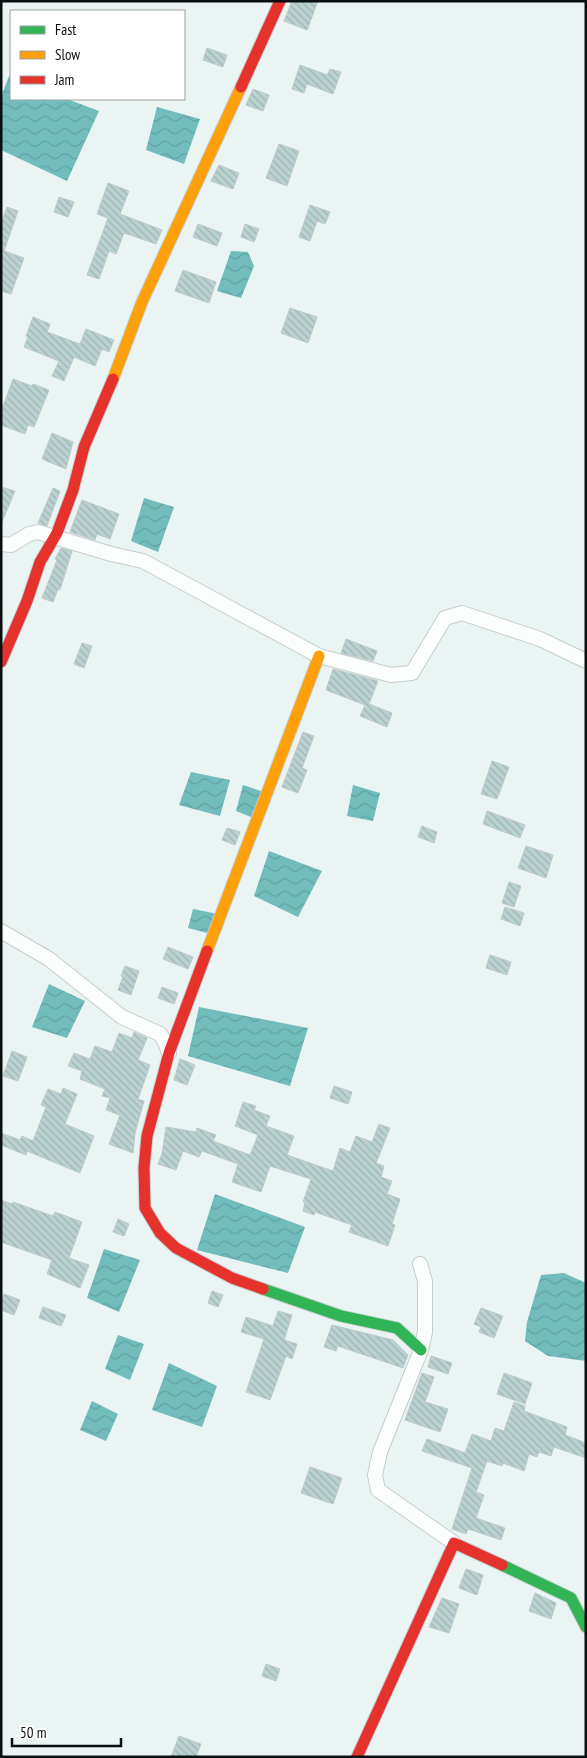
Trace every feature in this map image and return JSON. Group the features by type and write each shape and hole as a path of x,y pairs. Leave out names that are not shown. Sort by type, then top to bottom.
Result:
{"street":[{"path":"1,662 27,601 40,562 57,533 73,490 84,447 124,352 142,302 280,1"},
{"path":"1,544 11,546 29,534 38,532 111,554 143,561 319,656 391,675 412,673 446,618 462,614 540,639 586,660"},
{"path":"319,656 169,1053 147,1136 144,1168 145,1208 160,1233 176,1248 232,1278 341,1316 397,1328 421,1350"},
{"path":"1,931 49,959 122,1017 160,1034 169,1053"},
{"path":"420,1264 424,1280 425,1332 421,1350 380,1452 375,1474 378,1490 454,1543 571,1598 586,1627"},
{"path":"358,1757 454,1543"}],"water":[{"path":"9,76 10,100 70,100 99,111 67,181 1,150 1,97"},
{"path":"157,107 200,119 184,164 146,150"},
{"path":"231,251 248,252 254,266 241,298 217,291"},
{"path":"144,498 174,507 158,552 131,541"},
{"path":"191,772 230,780 220,816 179,805"},
{"path":"243,785 264,792 256,819 236,811"},
{"path":"353,785 380,793 373,821 347,816"},
{"path":"269,851 322,871 298,917 254,896"},
{"path":"193,909 218,914 211,934 188,928"},
{"path":"49,984 85,1001 67,1038 32,1027"},
{"path":"199,1007 308,1028 290,1086 188,1056"},
{"path":"215,1194 305,1227 288,1273 197,1250"},
{"path":"104,1249 140,1260 119,1312 87,1298"},
{"path":"564,1273 586,1283 586,1361 548,1356 525,1341 527,1322 541,1275"},
{"path":"118,1335 144,1344 130,1380 105,1369"},
{"path":"169,1363 217,1386 202,1427 152,1410"},
{"path":"92,1401 118,1414 106,1441 80,1430"}],"building":[{"path":"292,1 318,1 307,30 284,21"},
{"path":"207,48 227,55 223,67 203,60"},
{"path":"300,65 327,75 330,69 341,72 333,94 307,84 304,93 292,89"},
{"path":"253,89 269,95 263,111 246,105"},
{"path":"279,144 299,151 287,186 266,178"},
{"path":"219,165 239,173 233,189 211,181"},
{"path":"108,183 129,191 120,214 162,230 156,244 124,233 116,254 109,251 99,279 87,275 108,218 97,214"},
{"path":"59,197 74,202 68,217 54,212"},
{"path":"310,205 330,212 325,224 317,221 310,241 299,237"},
{"path":"7,207 18,211 4,251 24,258 11,294 1,291 1,224"},
{"path":"198,224 222,233 217,246 193,237"},
{"path":"245,224 259,229 254,242 241,237"},
{"path":"183,270 216,282 209,303 175,291"},
{"path":"290,308 317,317 308,343 281,333"},
{"path":"33,317 50,324 47,332 80,344 86,329 114,340 109,352 102,349 95,366 74,357 64,381 52,376 59,361 24,347"},
{"path":"13,379 49,390 34,427 28,425 25,434 1,425 1,412"},
{"path":"52,433 73,442 66,469 42,459"},
{"path":"1,487 15,491 2,522 1,522"},
{"path":"53,488 60,491 47,526 38,523"},
{"path":"82,500 119,514 110,539 97,534 95,540 70,532"},
{"path":"61,548 72,551 60,590 58,589 53,602 42,598 57,560 55,559"},
{"path":"346,639 377,651 373,661 341,653"},
{"path":"82,643 92,646 84,668 74,664"},
{"path":"333,669 378,681 369,704 392,713 387,727 360,716 365,705 326,690"},
{"path":"303,732 314,736 302,768 307,770 298,793 282,787"},
{"path":"492,761 509,767 497,799 481,794"},
{"path":"487,811 525,825 520,838 483,824"},
{"path":"422,826 437,832 434,843 418,837"},
{"path":"227,828 240,832 235,845 222,840"},
{"path":"526,846 553,855 546,878 518,868"},
{"path":"509,882 521,886 514,907 502,903"},
{"path":"505,907 524,913 520,926 501,919"},
{"path":"168,947 193,957 188,969 163,959"},
{"path":"490,955 511,962 507,975 486,968"},
{"path":"125,966 139,971 131,995 118,990"},
{"path":"162,987 178,993 174,1004 158,998"},
{"path":"134,1032 147,1038 138,1060 150,1065 138,1099 144,1101 135,1133 133,1153 109,1144 120,1115 106,1110 110,1098 102,1096 105,1089 80,1079 82,1071 68,1066 74,1053 90,1059 95,1046 112,1052 119,1033 132,1038"},
{"path":"12,1051 27,1057 18,1081 3,1076"},
{"path":"180,1059 195,1065 187,1085 174,1080"},
{"path":"334,1086 352,1092 348,1104 330,1098"},
{"path":"63,1088 77,1094 65,1124 94,1136 80,1173 27,1151 26,1155 1,1145 1,1133 20,1140 22,1136 33,1141 46,1107 41,1105 48,1089 61,1094"},
{"path":"243,1102 256,1106 254,1110 270,1116 266,1126 294,1136 287,1155 333,1171 340,1148 350,1152 356,1136 372,1142 379,1124 390,1128 376,1163 384,1166 381,1177 392,1181 387,1194 400,1199 392,1224 395,1225 388,1246 349,1232 352,1225 315,1212 314,1215 303,1211 305,1203 303,1202 311,1179 270,1166 261,1192 232,1182 238,1164 202,1151 199,1157 183,1151 176,1170 158,1164 162,1154 166,1127 196,1132 197,1128 216,1135 213,1141 250,1155 258,1135 235,1126"},
{"path":"1,1200 12,1204 13,1202 53,1216 55,1212 82,1222 69,1258 89,1265 80,1288 47,1274 52,1260 1,1242"},
{"path":"118,1219 129,1224 124,1236 113,1232"},
{"path":"212,1291 223,1295 218,1307 208,1303"},
{"path":"4,1294 20,1300 14,1315 1,1310 1,1301"},
{"path":"43,1307 66,1315 61,1326 39,1318"},
{"path":"481,1308 503,1316 494,1338 479,1332 481,1327 474,1324"},
{"path":"278,1311 292,1315 284,1340 297,1344 292,1359 286,1356 270,1400 246,1392 264,1339 241,1332 246,1317 273,1326"},
{"path":"332,1325 393,1340 408,1355 403,1368 338,1346 336,1351 324,1347"},
{"path":"431,1356 452,1363 448,1374 428,1367"},
{"path":"422,1373 434,1377 425,1402 448,1409 440,1432 405,1420"},
{"path":"504,1373 532,1383 525,1404 497,1394"},
{"path":"514,1402 525,1406 524,1411 567,1427 565,1435 586,1443 586,1458 554,1447 551,1456 539,1452 537,1457 529,1454 524,1471 503,1463 502,1466 487,1461 476,1492 484,1495 476,1518 505,1528 501,1540 468,1529 466,1534 452,1529 472,1468 422,1451 427,1439 465,1453 472,1434 491,1441 495,1428 504,1431"},
{"path":"310,1467 342,1478 333,1504 301,1493"},
{"path":"466,1569 483,1575 477,1595 459,1588"},
{"path":"535,1593 556,1603 551,1619 529,1611"},
{"path":"442,1598 459,1604 449,1633 429,1627"},
{"path":"266,1664 280,1669 276,1681 262,1676"},
{"path":"179,1736 201,1744 196,1757 171,1757"}],"traffic: fast":[{"path":"263,1289 341,1316 397,1328 421,1350"},
{"path":"502,1565 571,1598 586,1627"}],"traffic: slow":[{"path":"113,379 142,302 241,87"},
{"path":"207,951 319,656"}],"traffic: jam":[{"path":"241,87 280,1"},
{"path":"1,662 27,601 40,562 57,533 73,490 84,447 113,379"},
{"path":"207,951 169,1053 147,1136 144,1168 145,1208 160,1233 176,1248 232,1278 263,1289"},
{"path":"357,1757 454,1543 502,1565"}]}
